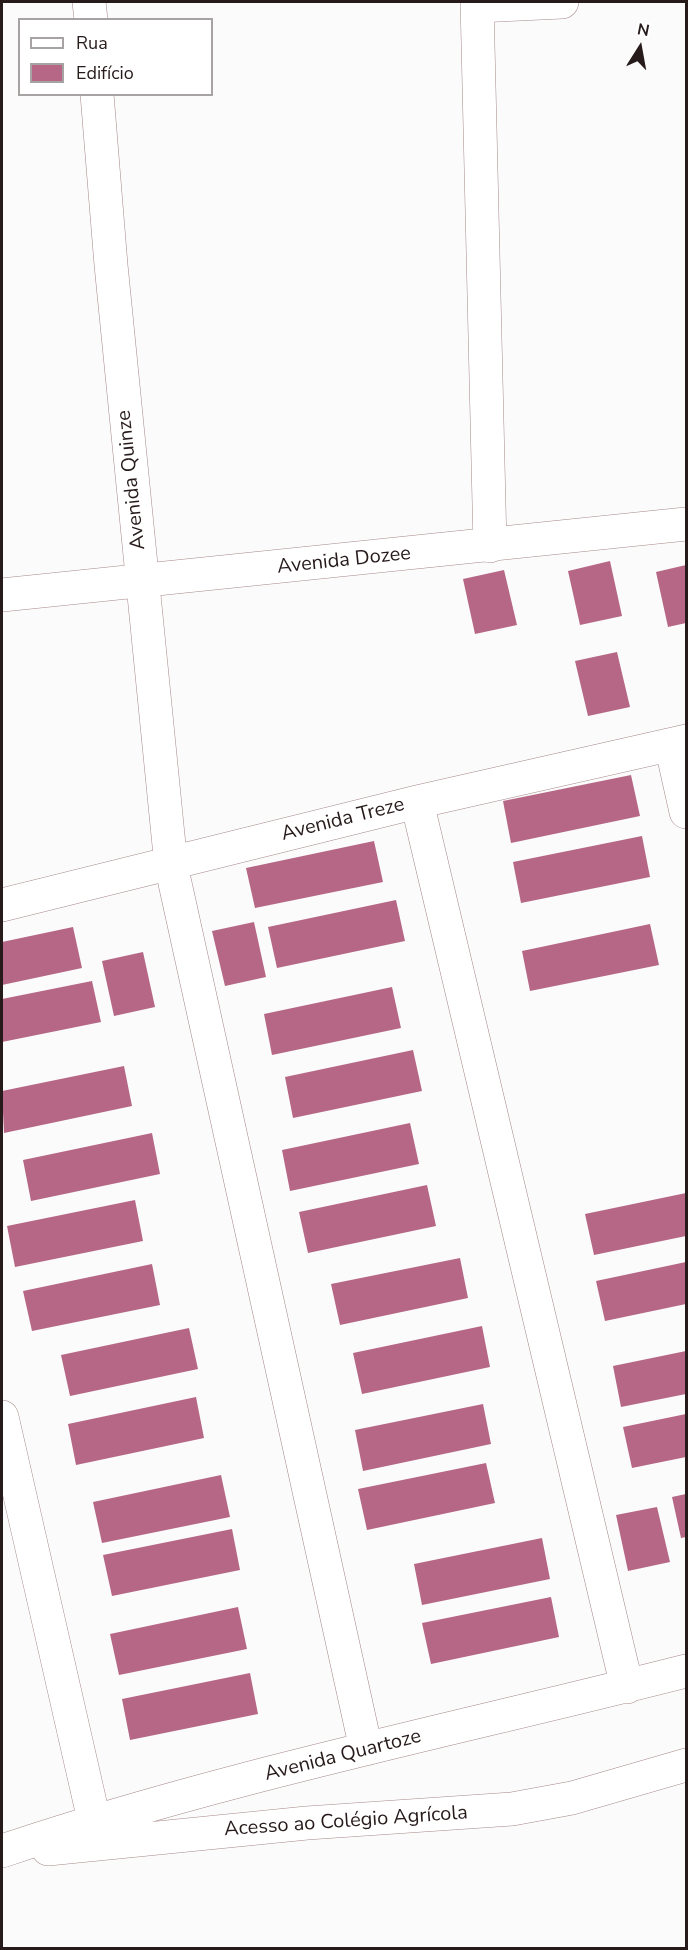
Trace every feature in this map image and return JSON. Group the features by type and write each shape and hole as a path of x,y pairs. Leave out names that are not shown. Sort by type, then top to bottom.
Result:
{"street":[{"path":"89,2 90,18"},
{"path":"490,546 477,4 562,2"},
{"name":"Avenida Quinze","path":"97,96 171,865 366,1749"},
{"name":"Avenida Dozee","path":"2,595 687,524"},
{"path":"679,743 687,812"},
{"name":"Avenida Treze","path":"2,905 171,865 417,802 679,743"},
{"path":"417,802 627,1687"},
{"path":"2,1417 94,1820"},
{"name":"Avenida Quartoze","path":"2,1852 94,1820 366,1749 687,1671"},
{"name":"Acesso ao Colégio Agrícola","path":"2,1852 307,1823 512,1809 572,1798 687,1765"}],"building":[{"path":"610,561 622,616 580,625 568,571"},
{"path":"686,565 686,623 668,627 656,572"},
{"path":"504,570 517,625 475,634 463,579"},
{"path":"617,652 630,707 588,716 575,661"},
{"path":"631,775 640,816 511,843 503,801"},
{"path":"642,836 650,877 521,903 513,862"},
{"path":"374,841 383,882 255,908 246,868"},
{"path":"396,900 405,941 277,968 268,927"},
{"path":"254,922 266,977 225,986 212,931"},
{"path":"650,924 659,965 530,991 522,951"},
{"path":"73,927 82,968 2,985 2,942"},
{"path":"143,952 155,1007 114,1016 102,961"},
{"path":"92,981 101,1022 2,1042 2,999"},
{"path":"392,987 401,1028 272,1055 264,1014"},
{"path":"413,1050 422,1091 293,1118 285,1077"},
{"path":"124,1066 132,1106 4,1133 2,1091"},
{"path":"410,1123 419,1164 290,1191 282,1150"},
{"path":"152,1133 160,1174 31,1201 23,1160"},
{"path":"427,1185 436,1226 308,1253 299,1212"},
{"path":"686,1193 686,1236 594,1255 585,1214"},
{"path":"135,1200 143,1241 15,1267 7,1226"},
{"path":"460,1258 468,1298 340,1325 331,1284"},
{"path":"686,1262 686,1304 605,1321 596,1281"},
{"path":"152,1264 160,1305 32,1331 23,1291"},
{"path":"482,1326 490,1367 362,1394 353,1353"},
{"path":"189,1328 198,1369 70,1396 61,1355"},
{"path":"686,1351 686,1394 621,1407 613,1366"},
{"path":"196,1397 204,1438 76,1465 68,1424"},
{"path":"483,1404 491,1444 363,1471 355,1430"},
{"path":"686,1414 686,1457 632,1468 623,1427"},
{"path":"486,1463 495,1503 367,1530 358,1489"},
{"path":"221,1475 230,1517 102,1543 93,1502"},
{"path":"686,1494 686,1537 681,1538 672,1497"},
{"path":"657,1507 670,1562 628,1571 616,1515"},
{"path":"232,1529 240,1570 112,1596 103,1555"},
{"path":"542,1538 550,1579 422,1605 414,1564"},
{"path":"551,1597 559,1637 431,1664 422,1623"},
{"path":"238,1607 247,1649 119,1675 110,1634"},
{"path":"250,1673 258,1714 130,1740 122,1699"}]}
